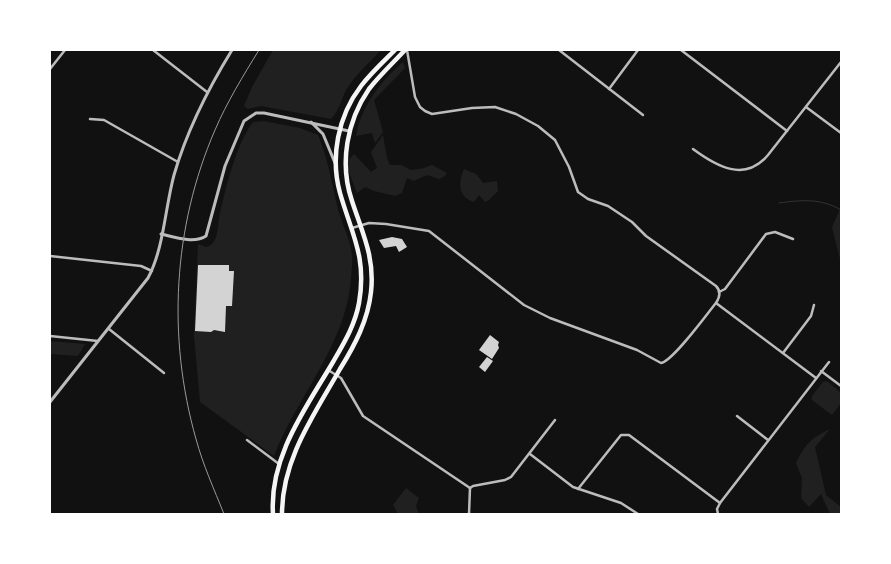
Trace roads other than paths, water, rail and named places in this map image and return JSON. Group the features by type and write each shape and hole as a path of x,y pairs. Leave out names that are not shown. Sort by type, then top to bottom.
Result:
{"highway":[{"path":"273,514 279,464 293,431 350,331 361,291 361,265 352,228 340,192 336,164 340,128 350,103 359,88 395,50"},
{"path":"282,514 284,488 291,459 362,328 371,291 371,260 366,237 351,199 346,176 346,150 350,131 359,107 370,88 406,50"}],"street":[{"path":"50,69 65,50"},
{"path":"153,50 207,92"},
{"path":"50,402 109,329 152,271 178,162 190,129 207,92 232,50"},
{"path":"352,228 369,223 429,231 524,305 550,318 622,344 659,363 666,362 675,353 716,303 719,292 716,286 646,236 632,222 608,206 588,199 578,192 570,167 555,140 538,126 516,114 495,107 472,108 432,114 425,111 415,97 406,50"},
{"path":"558,50 643,115"},
{"path":"609,90 638,50"},
{"path":"681,50 787,131"},
{"path":"693,149 716,165 744,170 757,166 841,62"},
{"path":"806,107 841,133"},
{"path":"161,234 192,240 203,238 207,235 225,166 244,121 256,113 264,113 350,131"},
{"path":"90,119 104,120 178,162"},
{"path":"310,122 324,134 336,164"},
{"path":"719,292 725,289 766,234 775,232 793,239"},
{"path":"50,256 141,266 152,271"},
{"path":"716,303 816,378"},
{"path":"783,353 811,316 814,305"},
{"path":"109,329 164,373"},
{"path":"50,336 99,341"},
{"path":"717,513 720,503 828,362"},
{"path":"328,370 341,378 363,416 470,488"},
{"path":"821,371 841,386"},
{"path":"737,416 768,440"},
{"path":"470,488 508,479 530,454 555,420"},
{"path":"578,489 621,435 629,435 720,503"},
{"path":"246,440 279,464"},
{"path":"530,454 568,484 621,503 638,514"},
{"path":"468,514 470,488"}],"waterway":[{"path":"779,203 818,202 826,203 841,210"}],"railway":[{"path":"224,514 199,449 187,400 178,322 179,283 190,205 201,167 225,109 259,50"}]}
